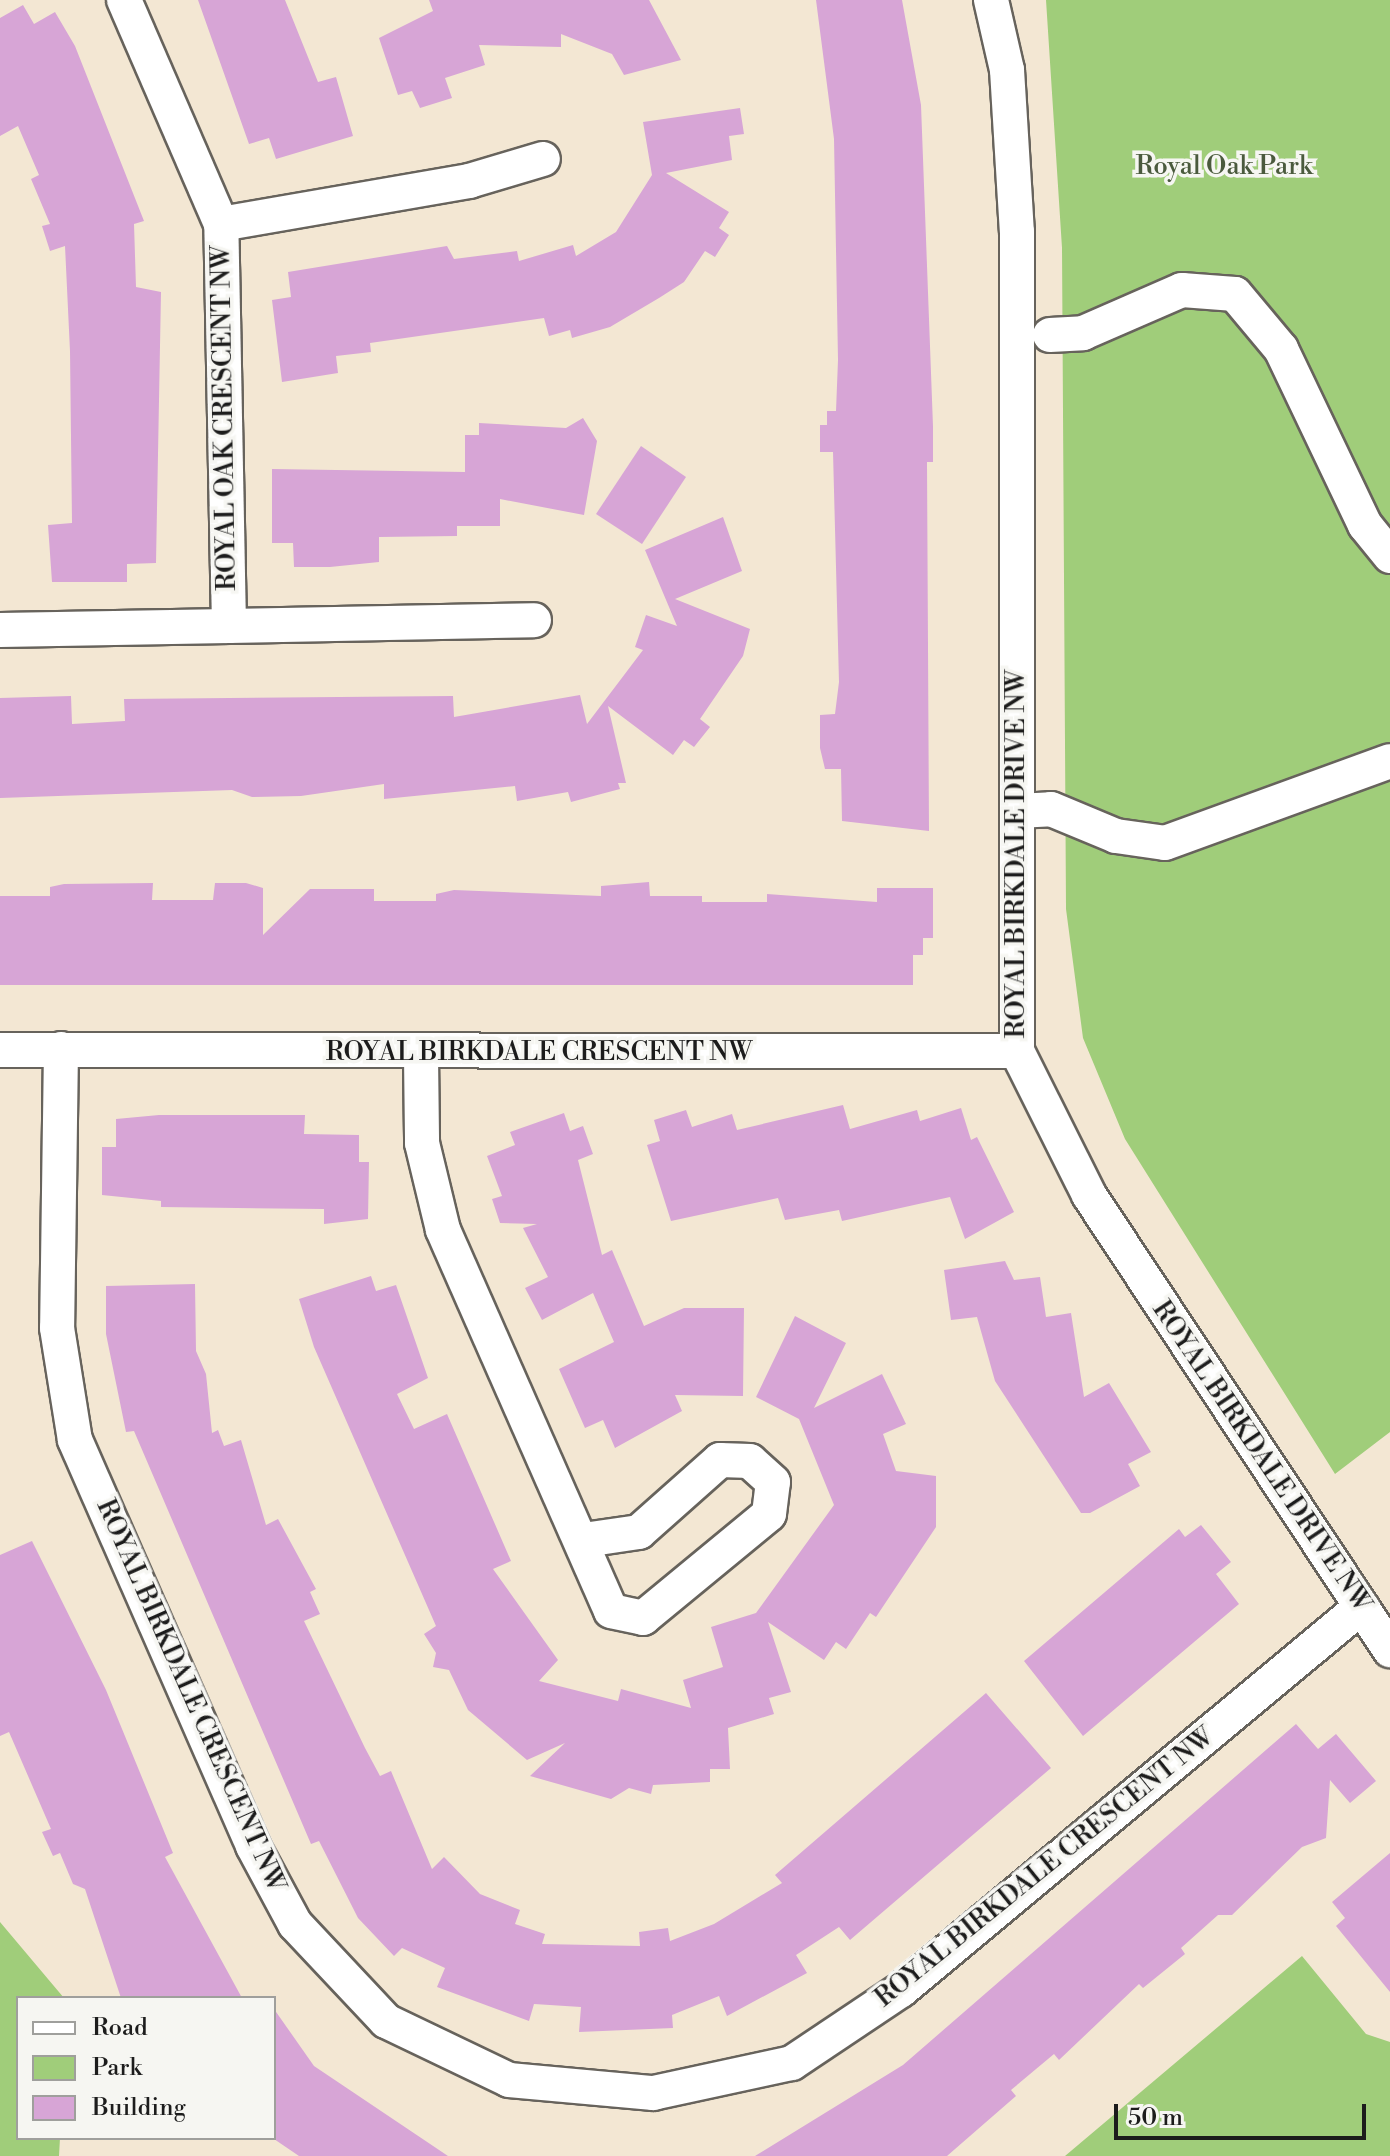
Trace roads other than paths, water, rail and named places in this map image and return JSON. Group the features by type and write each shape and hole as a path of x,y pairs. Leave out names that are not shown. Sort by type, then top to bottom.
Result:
{"street":[{"name":"ROYAL OAK CRESCENT NW","path":"0,630 229,626 221,224 124,0"},
{"name":"ROYAL BIRKDALE DRIVE NW","path":"991,0 1007,70 1017,232 1017,1051 1089,1195 1390,1650"},
{"path":"221,224 469,181 543,159"},
{"path":"1050,335 1083,333 1182,290 1235,294 1281,349 1365,525 1390,556"},
{"path":"229,626 534,620"},
{"path":"1017,811 1051,809 1116,836 1165,843 1390,761"},
{"name":"ROYAL BIRKDALE CRESCENT NW","path":"61,1049 57,1328 75,1440 253,1846 295,1924 386,2021 509,2080 653,2093 792,2063 901,1990 1361,1607"},
{"name":"ROYAL BIRKDALE CRESCENT NW","path":"0,1050 421,1056 1017,1051"},
{"path":"421,1056 422,1143 443,1230 584,1540 611,1611 643,1618 769,1514 773,1482 750,1461 720,1460 639,1532 584,1540"}],"park label":[{"name":"Royal Oak Park","path":"1224,167"}]}
